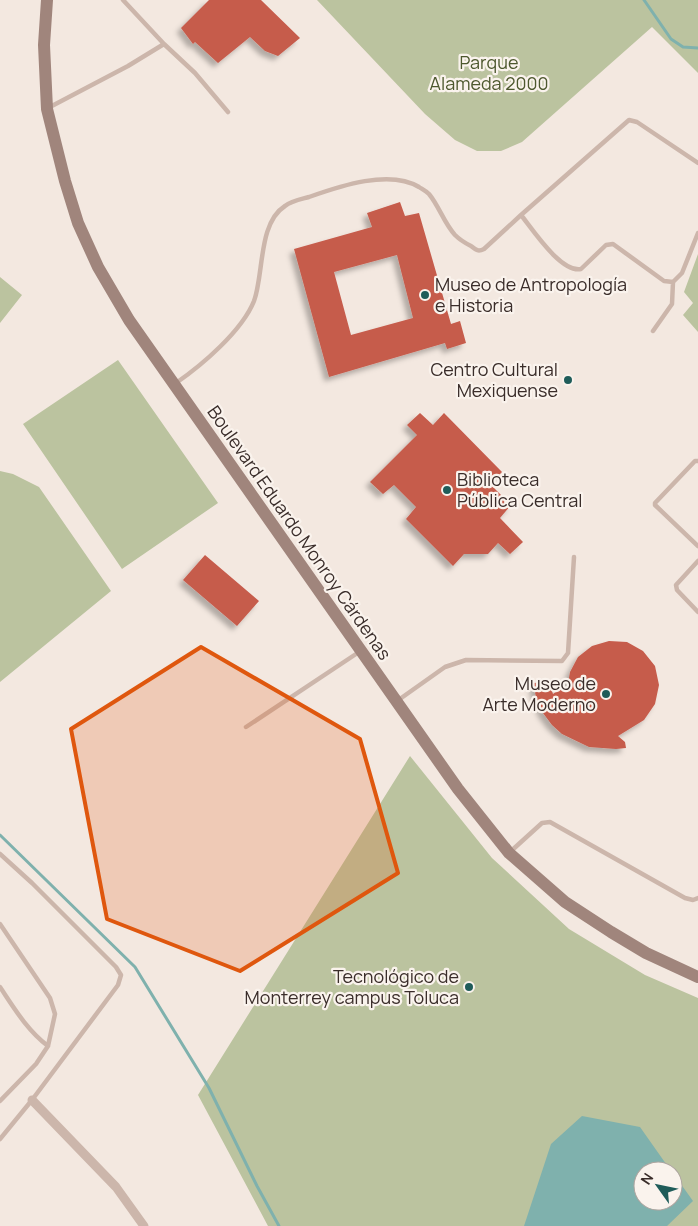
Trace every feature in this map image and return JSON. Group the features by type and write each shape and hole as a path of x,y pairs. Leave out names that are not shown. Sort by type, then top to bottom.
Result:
{"main road":[{"name":"Boulevard Eduardo Monroy Cárdenas","path":"47,0 44,45 47,108 65,181 78,223 98,267 129,320 458,789 509,853 565,902 603,927 646,952 698,977"}],"street":[{"path":"32,1100 116,1187 144,1226"}],"lane":[{"path":"123,0 164,44 195,72 228,112"},
{"path":"47,108 128,66 164,44"},
{"path":"173,385 194,371 211,356 245,318 254,301 268,229 278,211 285,205 335,188 384,179 401,179 428,192 454,234 479,251 484,249 629,120 637,122 698,163"},
{"path":"521,215 557,258 572,270 581,269 606,246 613,244 664,281 673,282"},
{"path":"652,331 672,304 673,282 682,273 698,233"},
{"path":"698,461 695,461 655,501 655,505 698,546"},
{"path":"396,702 445,667 466,660 562,661 568,653 574,557"},
{"path":"698,560 676,585 677,590 698,612"},
{"path":"246,727 361,651"},
{"path":"509,853 542,823 550,822 685,898 693,900 698,898"},
{"path":"0,854 32,883 116,967 121,975 118,984 32,1100 0,1139"},
{"path":"0,924 50,998 55,1014 48,1046 36,1064 0,1101"},
{"path":"0,987 36,1037 48,1046"}],"highlighted area":[{"path":"201,647 360,739 398,873 240,971 107,919 71,729"}],"green space":[{"name":"Parque Alameda 2000","path":"317,0 698,0 698,73 652,27 522,142 501,151 477,151 455,140 425,114"},
{"path":"698,254 698,332 683,315 693,303 684,292"},
{"path":"0,277 22,295 0,323"},
{"path":"118,360 218,503 122,569 23,424"},
{"path":"0,471 13,474 39,487 111,591 0,682"},
{"name":"Tecnológico de Monterrey campus Toluca","path":"410,756 492,858 569,929 645,975 698,998 698,1226 268,1226 198,1095"}],"water":[{"path":"582,1116 640,1127 664,1161 633,1161 633,1211 683,1211 667,1226 524,1226 551,1144"},
{"path":"683,1187 693,1201 683,1211"}],"building":[{"path":"209,0 261,0 300,38 278,56 265,51 250,37 218,63 195,42 193,44 181,28"},
{"name":"Museo de Antropología e Historia","path":"400,202 405,216 419,213 451,324 460,321 466,343 447,349 445,343 329,377 294,249 372,227 367,213","holes":["397,255 413,318 351,335 334,272"]},
{"name":"Biblioteca Pública Central","path":"420,413 433,425 444,413 502,472 490,484 511,505 500,518 523,542 510,554 498,543 488,554 464,554 453,566 406,519 416,507 394,485 383,494 370,482 417,435 407,425"},
{"path":"205,555 259,601 237,626 183,580"},
{"name":"Museo de Arte Moderno","path":"609,641 627,642 643,651 655,666 659,685 655,704 644,720 618,736 625,742 626,748 589,747 562,734 543,713 536,697 533,683 549,682 553,694 561,688 567,689 570,672 578,657 592,646"}],"waterway":[{"path":"644,0 671,39 683,47 698,48"},
{"path":"0,835 135,967 209,1088 257,1186 279,1226"}],"place":[{"name":"Museo de Antropología e Historia","path":"425,295"},
{"name":"Centro Cultural Mexiquense","path":"568,380"},
{"name":"Biblioteca Pública Central","path":"447,490"},
{"name":"Museo de Arte Moderno","path":"606,694"},
{"name":"Tecnológico de Monterrey campus Toluca","path":"469,987"}]}
